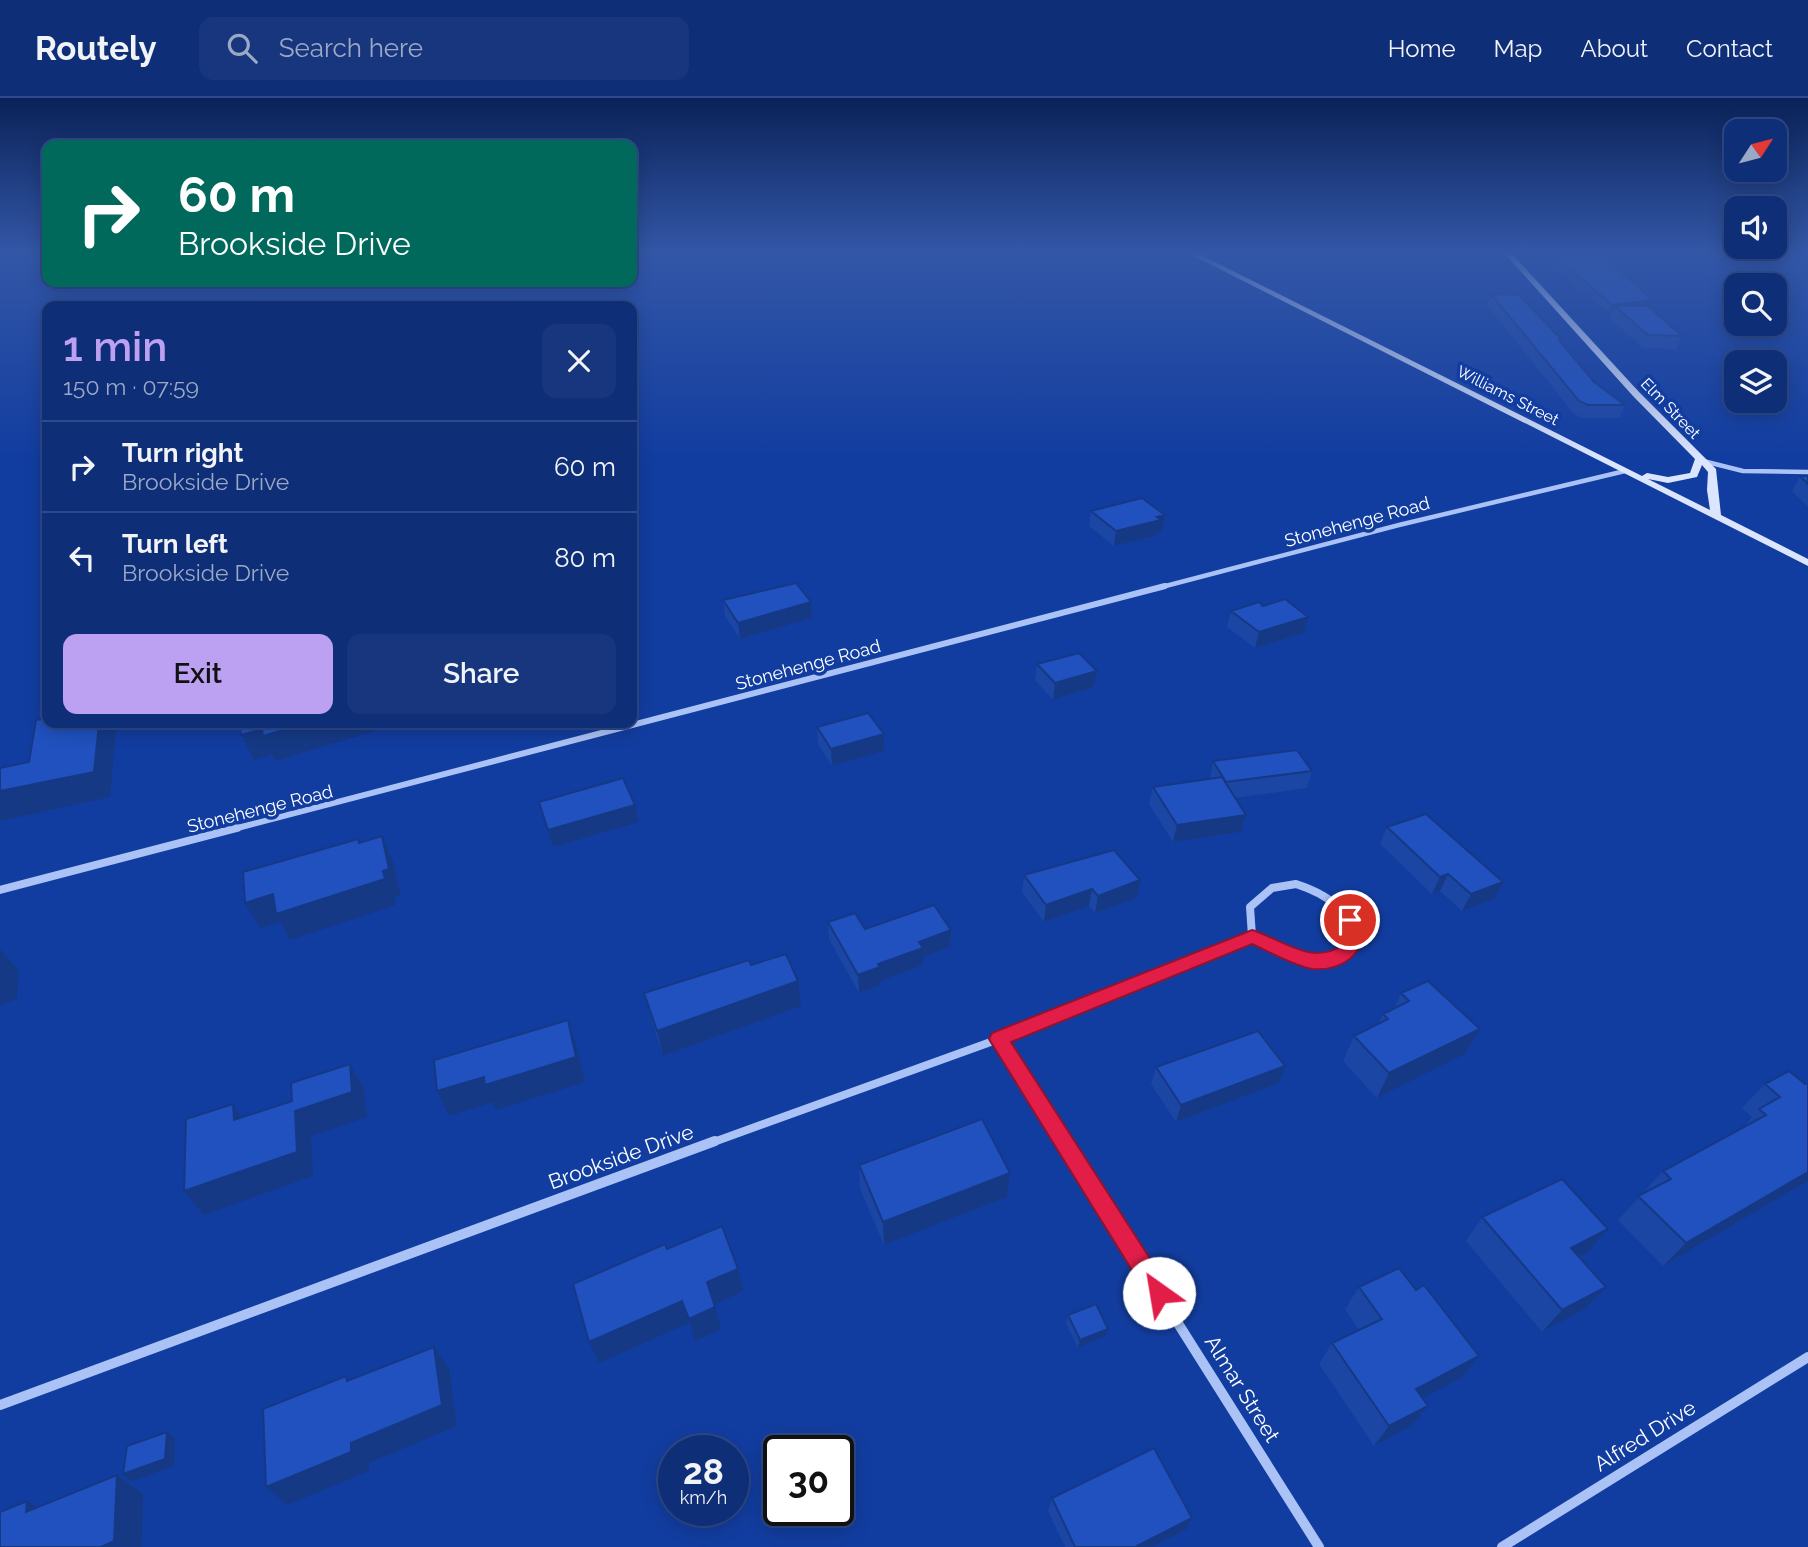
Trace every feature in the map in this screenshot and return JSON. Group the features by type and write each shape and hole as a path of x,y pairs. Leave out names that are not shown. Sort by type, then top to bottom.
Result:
{"street":[{"name":"Williams Street","path":"1328,322 1808,563"},
{"name":"Elm Street","path":"1571,322 1699,460 1713,471 1712,490 1716,517"},
{"name":"Elm Street","path":"1625,471 1668,480 1694,475 1699,460"},
{"path":"1699,460 1744,471 1808,472"},
{"name":"Stonehenge Road","path":"637,724 1399,525 1625,471"},
{"name":"Stonehenge Road","path":"0,890 621,728"},
{"path":"1285,884 1300,886 1330,898 1350,920 1354,931 1349,949 1342,956 1314,962 1252,936 1250,907 1257,897 1270,888 1285,884"},
{"name":"Brookside Drive","path":"0,1405 434,1243 999,1039 1252,936"},
{"name":"Almar Street","path":"999,1039 1319,1547"},
{"name":"Alfred Drive","path":"1503,1547 1808,1357"}],"building":[{"path":"1514,322 1544,322 1594,382 1625,405 1588,405 1579,401"},
{"path":"1633,322 1666,322 1682,336 1648,335"},
{"path":"1800,476 1808,476 1808,484"},
{"path":"1142,498 1165,515 1157,517 1161,520 1116,531 1091,511"},
{"path":"796,583 811,602 738,623 723,600"},
{"path":"1285,599 1308,617 1259,632 1231,611 1259,602 1263,606"},
{"path":"1079,653 1097,671 1055,683 1037,664"},
{"path":"868,713 884,734 831,749 817,727"},
{"path":"42,719 42,728 98,728 94,772 0,791 0,768 29,762 36,720"},
{"path":"240,728 291,728 263,736 262,729 241,735"},
{"path":"1297,750 1312,771 1226,782 1213,761"},
{"path":"1222,777 1246,815 1177,825 1153,787"},
{"path":"623,778 635,805 548,830 539,802"},
{"path":"1426,814 1503,882 1471,894 1448,874 1440,877 1387,827"},
{"path":"382,836 389,869 383,871 385,879 276,914 273,894 245,903 243,872 358,839 359,843"},
{"path":"1114,850 1140,880 1098,896 1092,889 1046,905 1024,875"},
{"path":"934,905 951,930 919,942 923,948 878,964 880,967 858,975 828,922 855,913 865,929"},
{"path":"786,954 798,981 657,1031 644,993 749,960 751,965"},
{"path":"1428,981 1480,1029 1389,1073 1354,1036 1388,1019 1383,1014 1409,1001 1401,993"},
{"path":"568,1020 576,1057 485,1085 484,1077 437,1091 434,1060"},
{"path":"1258,1031 1285,1066 1181,1105 1156,1067"},
{"path":"350,1064 352,1092 295,1111 297,1152 184,1191 186,1119 233,1104 234,1120 292,1101 291,1083"},
{"path":"1789,1071 1805,1084 1808,1083 1808,1172 1686,1243 1638,1196 1671,1179 1663,1171 1766,1115 1759,1109 1780,1097 1765,1084"},
{"path":"982,1119 1010,1173 883,1222 859,1165"},
{"path":"1562,1179 1608,1229 1571,1248 1606,1287 1562,1310 1482,1217"},
{"path":"722,1226 738,1269 707,1282 715,1307 689,1319 682,1301 589,1342 573,1284 665,1244 667,1249"},
{"path":"1399,1268 1416,1290 1424,1285 1479,1356 1416,1389 1428,1406 1389,1426 1332,1343 1382,1319 1359,1287"},
{"path":"1096,1304 1108,1329 1080,1340 1068,1315"},
{"path":"434,1347 442,1405 351,1443 351,1452 266,1487 263,1409 346,1376 347,1381"},
{"path":"167,1432 165,1459 123,1474 127,1446"},
{"path":"1154,1448 1192,1518 1135,1547 1075,1547 1052,1498"},
{"path":"117,1475 114,1541 101,1547 0,1547 0,1512 27,1501 26,1512"}],"route":[{"path":"1159,1293 999,1039 1252,936 1314,962 1334,959 1342,956 1354,940 1350,920"}]}
